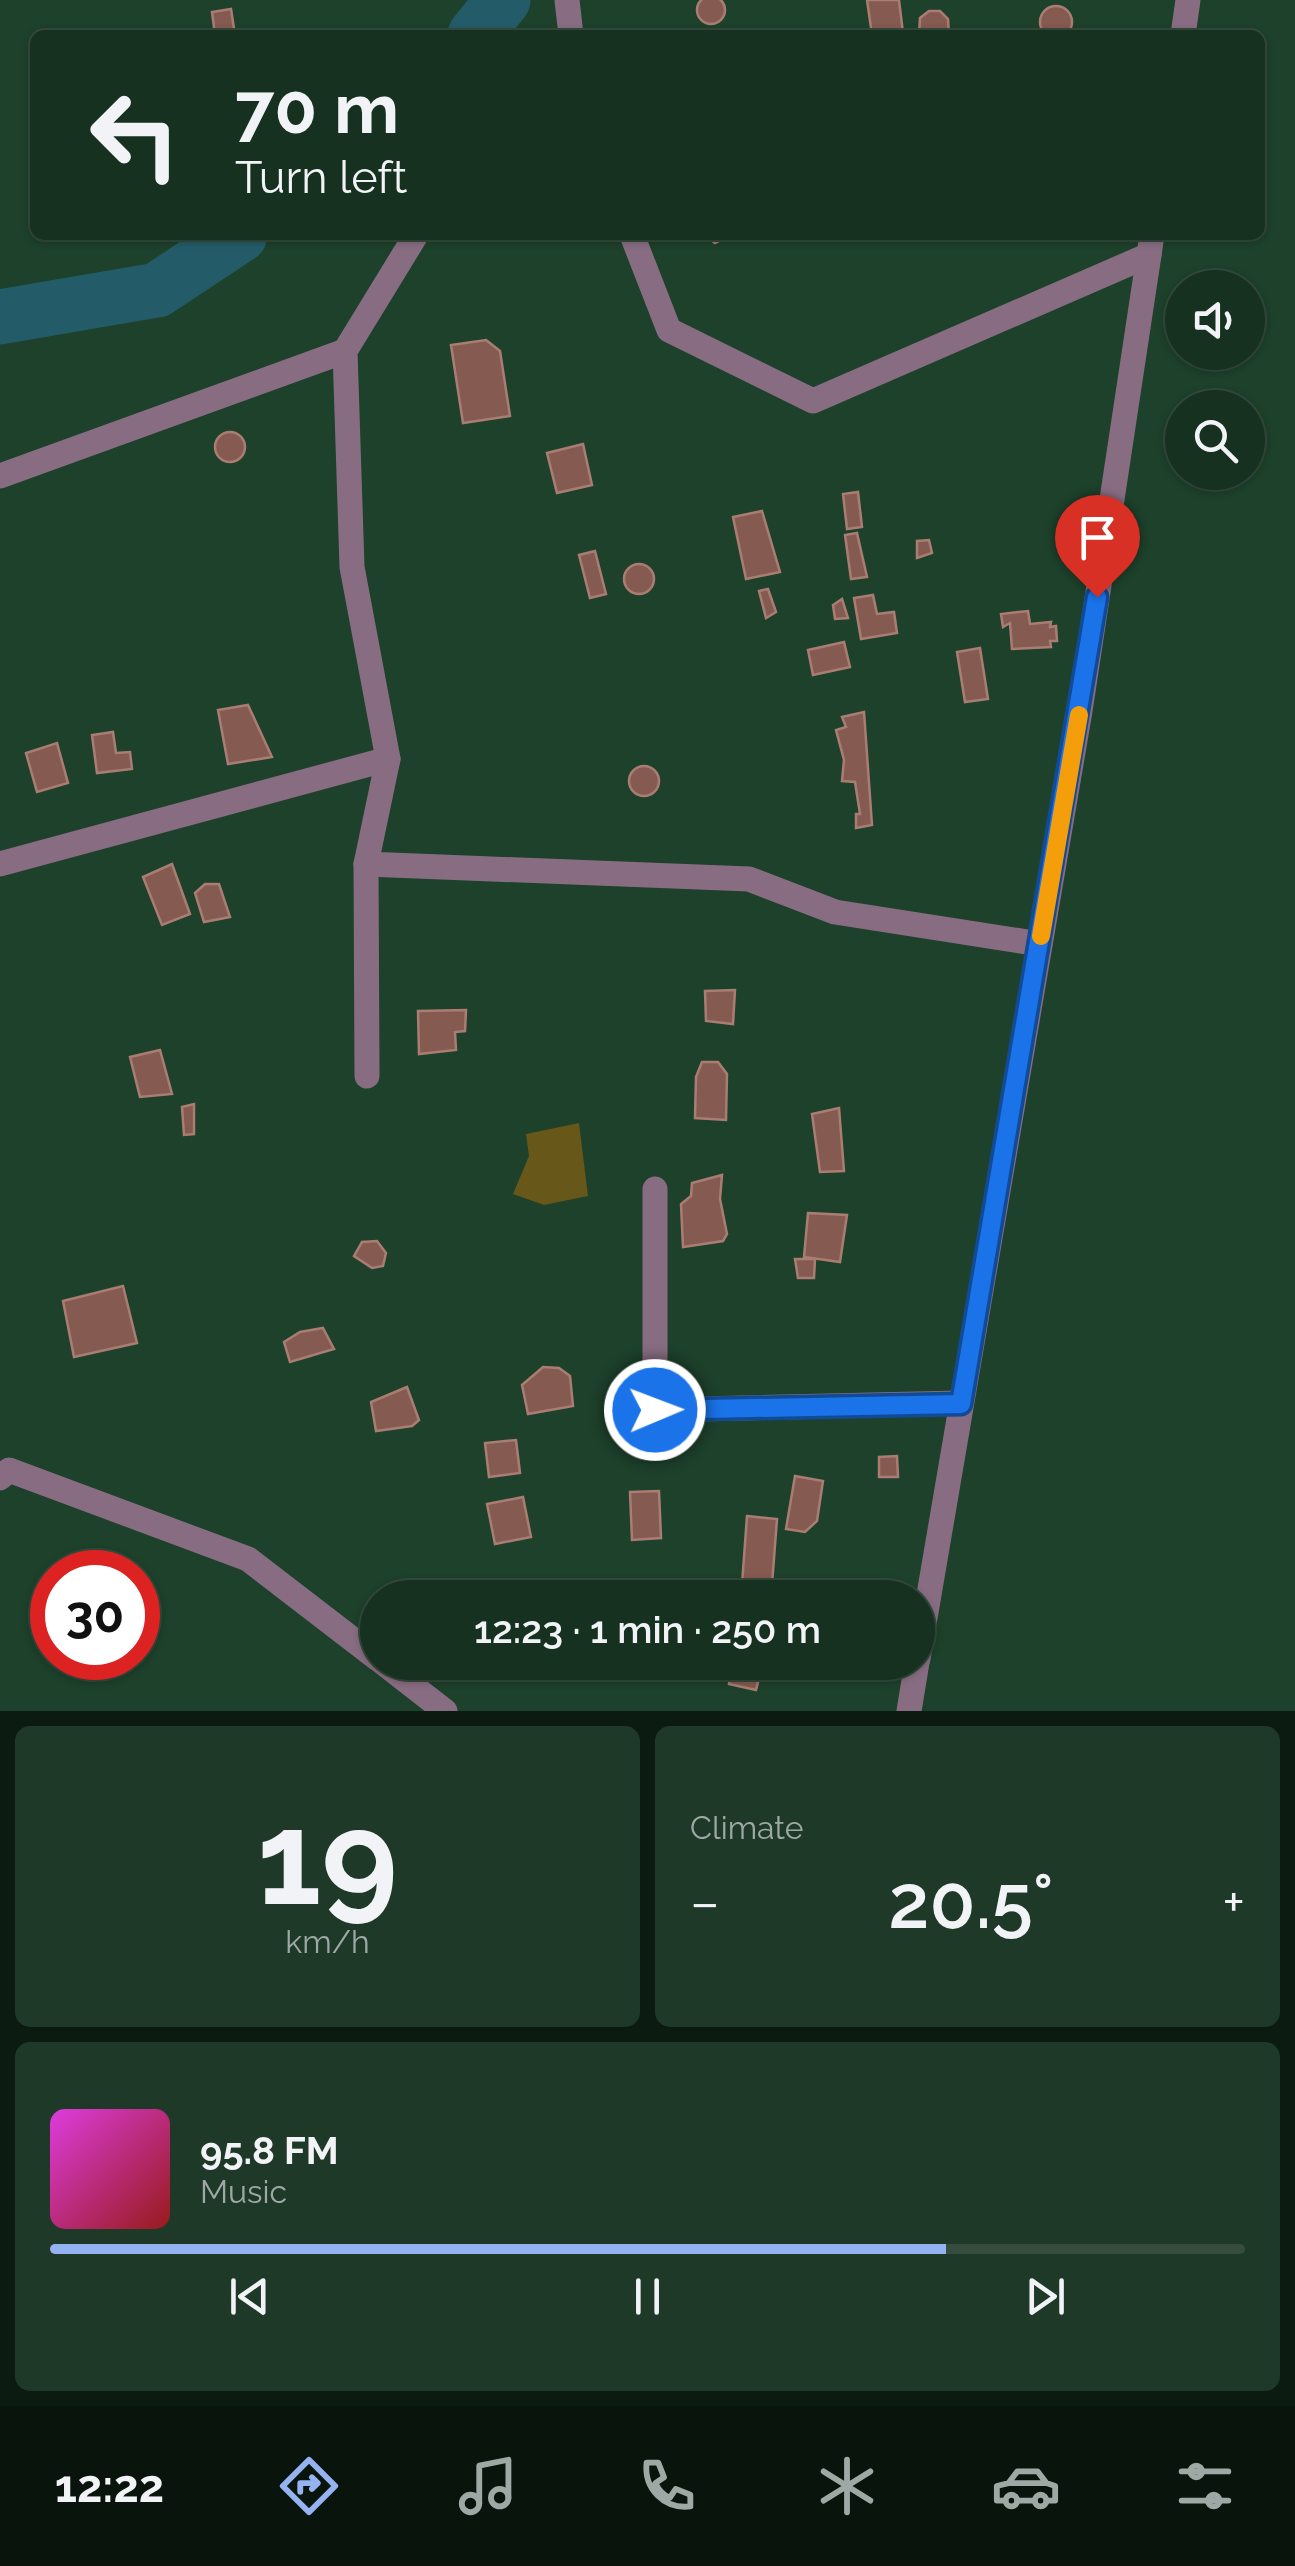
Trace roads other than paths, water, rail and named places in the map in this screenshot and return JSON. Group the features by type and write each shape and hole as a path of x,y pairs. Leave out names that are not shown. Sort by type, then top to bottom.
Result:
{"street":[{"path":"567,0 570,30"},
{"path":"1184,30 1188,0"},
{"path":"367,1076 366,864 388,759 352,566 346,351 413,240"},
{"path":"634,240 669,330 813,402 1151,245"},
{"path":"931,1580 1040,944 1151,245"},
{"path":"0,476 346,351"},
{"path":"0,864 388,759"},
{"path":"366,864 748,879 835,912 1040,944"},
{"path":"655,1189 655,1410 961,1404"},
{"path":"0,1478 9,1470 248,1558 360,1645"},
{"path":"405,1680 445,1711"},
{"path":"909,1711 914,1680"}],"waterway":[{"path":"479,30 503,0"},
{"path":"0,317 157,290 232,240"}]}
